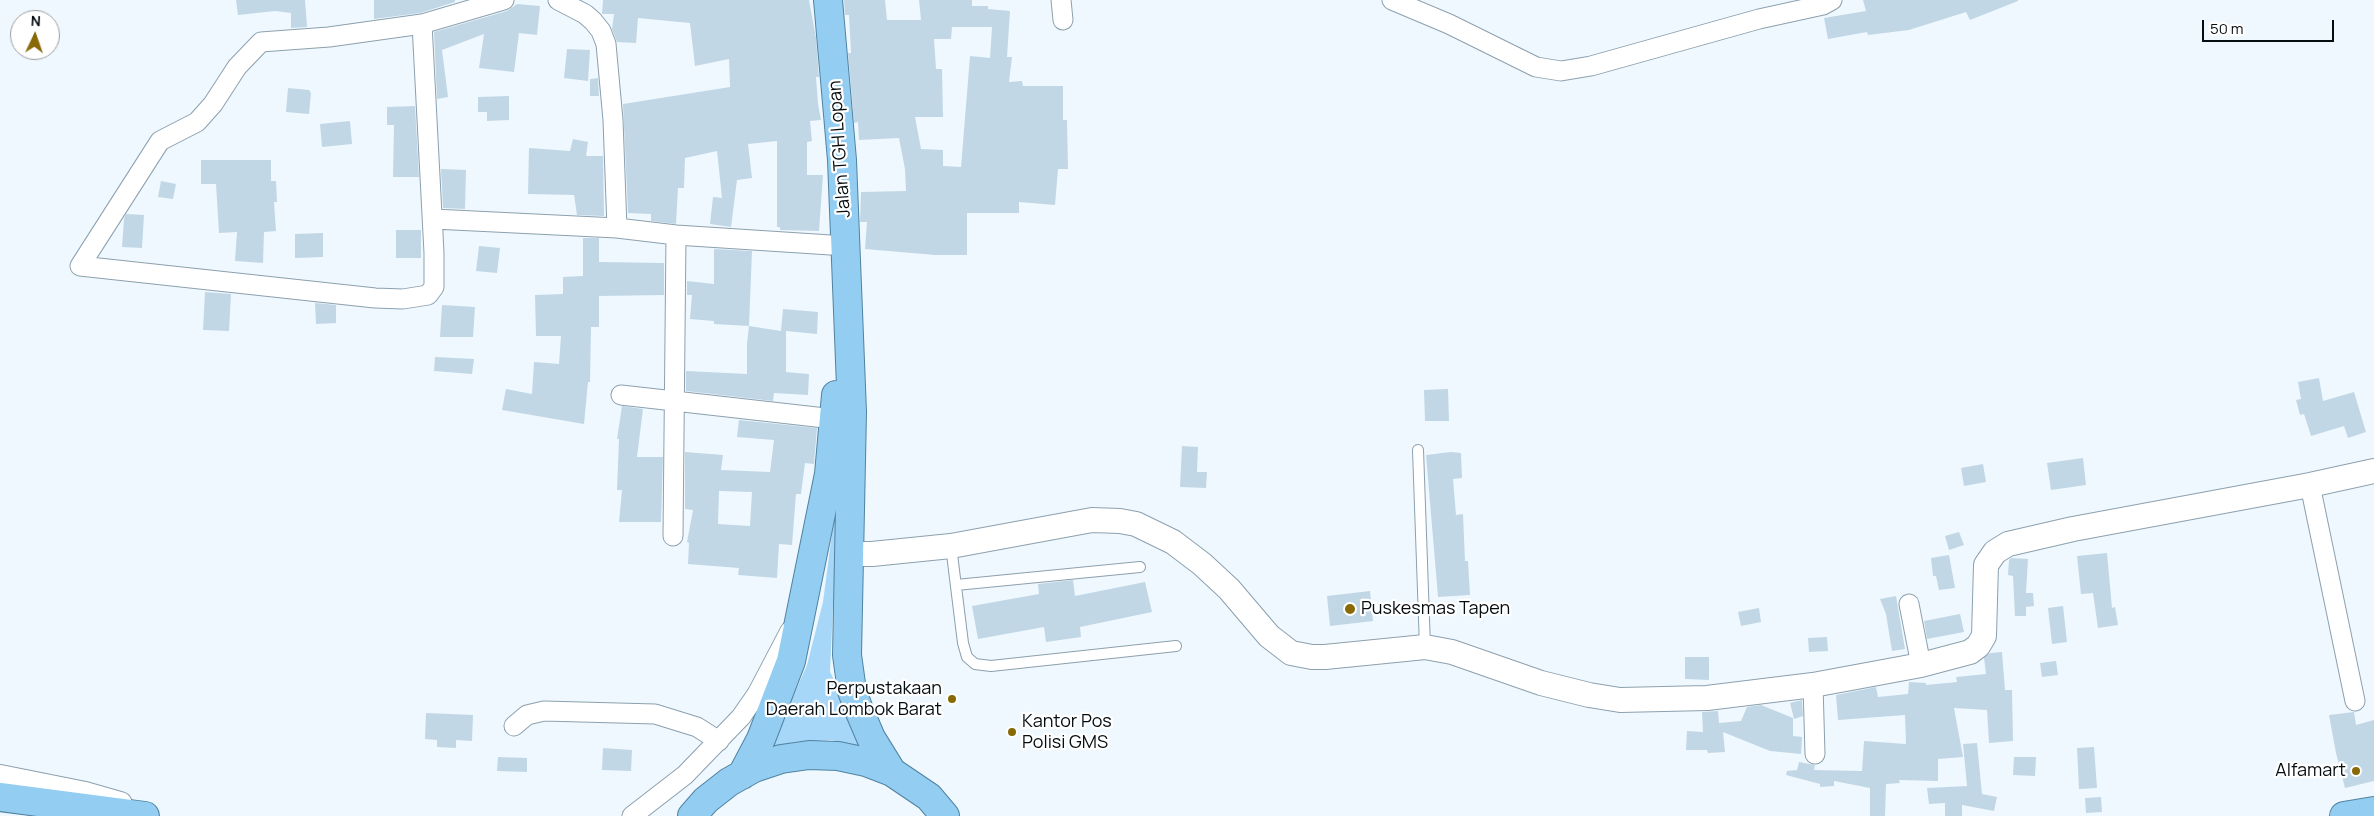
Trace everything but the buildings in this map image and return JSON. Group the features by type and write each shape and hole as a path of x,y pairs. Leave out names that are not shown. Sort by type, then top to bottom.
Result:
{"highway":[{"name":"Jalan TGH Lopan","path":"828,0 838,99 846,246 846,299"},
{"path":"846,299 834,418 848,554 846,635 852,691 871,738 892,772"},
{"path":"742,775 761,739 791,661 803,607 840,476 852,412 846,299"},
{"path":"692,816 706,800 729,782 742,775 781,759 809,755 838,756 866,762 892,772 929,797 945,816"},
{"path":"0,797 145,816"},
{"path":"2344,816 2374,811"}],"street":[{"path":"422,24 432,219 433,289 428,295 417,298 375,298 80,266 160,140 197,122 213,104 237,67 261,42 330,37 422,24 504,0"},
{"path":"558,0 589,17 601,31 606,44 614,120 616,228"},
{"path":"1061,0 1063,20"},
{"path":"1392,0 1449,24 1536,67 1561,71 1591,66 1759,19 1823,5 1832,0"},
{"path":"432,219 616,228 676,235 846,246"},
{"path":"673,536 676,235"},
{"path":"621,394 675,402 834,418"},
{"path":"848,554 872,554 951,546 1092,520 1120,521 1136,524 1173,542 1202,564 1229,589 1268,636 1291,653 1312,657 1325,657 1425,647 1475,659 1541,683 1620,700 1707,698 1813,685 1921,665 1970,652 1980,643 1984,632 1986,565 1995,552 2008,544 2073,529 2310,485 2374,471"},
{"path":"2310,485 2356,701"},
{"path":"1909,604 1921,665"},
{"path":"632,816 684,774 741,717 756,694 803,607"},
{"path":"1813,685 1815,754"},
{"path":"514,726 527,715 544,711 655,714 697,727 718,742"},
{"path":"0,777 85,794 153,816"}],"lane":[{"path":"1418,450 1425,647"},
{"path":"951,546 964,651 975,664 991,666 1176,646"},
{"path":"956,585 1140,567"}],"shaded area":[{"path":"838,488 846,488 833,605 830,672 873,750 832,740 794,742 769,751 807,665 823,602"}],"place":[{"name":"Puskesmas Tapen","path":"1350,609"},
{"name":"Perpustakaan Daerah Lombok Barat","path":"952,699"},
{"name":"Kantor Pos Polisi GMS","path":"1012,732"},
{"name":"Alfamart","path":"2356,771"}]}
